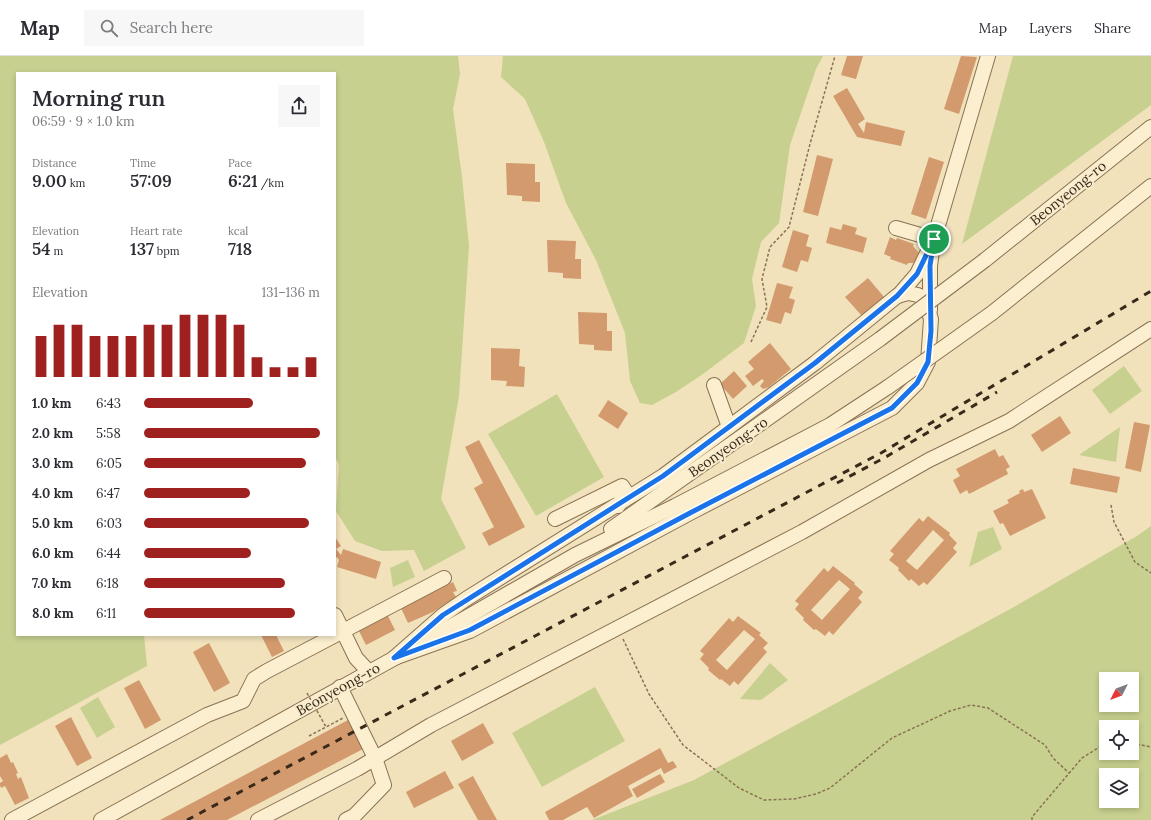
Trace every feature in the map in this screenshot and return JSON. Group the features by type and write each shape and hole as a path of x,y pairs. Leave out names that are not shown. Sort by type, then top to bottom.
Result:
{"street":[{"path":"394,658 470,630 892,408 917,383 928,362 931,319 930,266 934,239 988,56"},
{"name":"Beonyeong-ro","path":"575,555 880,339 985,260 1151,127"},
{"name":"Beonyeong-ro","path":"101,820 369,672 575,555 675,506 830,425 888,387 992,313 1151,186"},
{"path":"896,228 934,239"},
{"path":"394,658 443,615 466,599 618,506 663,476 815,363 897,296 917,274 934,239"},
{"path":"897,296 908,292 918,294 925,300 931,319"},
{"path":"258,820 375,758 431,725 802,532 929,460 1009,421 1151,329"},
{"path":"714,385 730,427"},
{"path":"555,519 622,486 626,492 618,506"},
{"path":"336,635 444,578"},
{"path":"336,616 356,658 369,672"},
{"path":"12,820 207,716 243,701 254,680 267,671 334,636"},
{"path":"340,687 354,712 375,758 384,785 354,816 346,820"}],"path":[{"path":"751,342 767,307 762,279 770,247 789,227 810,144 835,56"},
{"path":"1111,505 1114,522 1135,562 1151,573"},
{"path":"618,629 650,694 683,746 738,788 764,800 794,799 816,794 830,788 892,738 950,711 971,705 988,708 1045,745 1053,758 1069,774"},
{"path":"307,693 326,727"},
{"path":"309,736 354,712"},
{"path":"1139,744 1151,747"},
{"path":"1032,820 1032,817 1082,758 1099,747"}],"green space":[{"path":"0,56 458,56 460,74 453,109 469,246 459,396 441,499 466,548 424,571 414,550 382,551 355,541 336,511 339,465 336,458 336,72 16,72 16,636 144,636 147,666 0,745"},
{"path":"503,56 823,56 816,69 790,145 779,223 761,242 752,279 756,306 744,343 703,374 676,392 652,405 640,403 630,381 625,333 596,260 566,203 544,142 525,99 501,77"},
{"path":"1013,56 1151,56 1151,105 962,244"},
{"path":"1124,366 1142,391 1110,414 1092,390"},
{"path":"557,394 604,477 536,516 488,434"},
{"path":"1120,427 1116,462 1079,455"},
{"path":"1151,526 1151,820 592,820 694,780 1014,607 1137,536"},
{"path":"993,527 1002,549 969,567 978,532"},
{"path":"408,560 415,577 393,587 390,568"},
{"path":"770,663 788,680 761,700 740,699"},
{"path":"595,687 625,741 542,787 512,733"},
{"path":"98,697 115,727 97,738 80,708"}],"building":[{"path":"847,56 863,56 856,79 841,75"},
{"path":"961,56 977,57 959,114 944,109"},
{"path":"847,88 865,119 858,124 864,133 866,122 905,131 901,146 857,137 833,96"},
{"path":"817,155 833,159 818,216 803,212"},
{"path":"929,157 944,162 926,219 911,214"},
{"path":"506,163 535,164 535,182 540,182 540,202 522,201 522,196 507,195"},
{"path":"843,224 857,228 855,234 867,238 863,253 826,243 830,227 841,230"},
{"path":"793,230 809,235 806,246 812,248 808,262 801,260 797,272 782,267"},
{"path":"890,237 914,244 913,246 919,253 917,260 913,263 908,263 907,265 890,259 891,257 884,254"},
{"path":"547,240 576,241 575,259 581,259 581,279 563,278 563,273 548,272"},
{"path":"868,278 884,297 862,316 845,297"},
{"path":"777,283 793,287 789,298 795,300 791,314 785,312 781,324 766,320"},
{"path":"578,312 607,313 607,331 612,331 612,351 594,350 594,345 579,344"},
{"path":"770,343 791,369 769,387 763,389 760,386 764,381 762,379 753,386 745,376 754,369 748,362"},
{"path":"491,348 520,349 519,366 525,367 524,387 506,386 507,381 491,380"},
{"path":"734,371 747,386 733,399 720,384"},
{"path":"608,400 628,413 618,429 598,416"},
{"path":"1060,416 1071,433 1042,452 1031,435"},
{"path":"1134,422 1150,425 1141,472 1125,468"},
{"path":"479,440 525,527 489,546 482,533 494,527 474,488 483,483 465,447"},
{"path":"995,449 999,457 1003,455 1010,467 1006,469 1008,474 969,494 967,490 960,494 953,480 960,476 956,469"},
{"path":"1073,468 1120,477 1117,493 1070,484"},
{"path":"1023,489 1024,492 1032,489 1046,518 1010,536 1003,523 1000,524 993,511 1009,503 1007,500 1020,493 1019,491"},
{"path":"928,516 950,533 949,535 957,543 953,548 957,552 927,585 924,582 919,586 911,579 909,581 898,570 899,568 889,560 894,554 890,551 919,518 923,522","holes":["933,530 944,540 917,570 906,561"]},
{"path":"336,538 341,546 336,549"},
{"path":"336,549 341,555 343,549 381,562 376,579 337,567 339,560 337,557 336,558"},
{"path":"833,566 855,583 854,584 863,592 858,598 862,602 833,635 829,631 825,636 816,629 814,630 803,620 804,618 795,609 799,604 795,601 824,568 828,572","holes":["839,580 850,589 822,620 811,610"]},
{"path":"453,582 457,591 453,592 456,597 433,612 408,623 401,608"},
{"path":"386,612 395,630 366,645 357,627"},
{"path":"738,616 761,633 759,635 768,643 763,648 767,652 738,685 734,681 730,686 708,670 709,668 700,659 704,654 700,651 729,618 733,622","holes":["744,630 755,639 727,670 716,660"]},
{"path":"262,636 276,636 284,651 272,657"},
{"path":"209,643 230,683 214,692 193,652"},
{"path":"139,680 161,720 145,729 124,688"},
{"path":"71,717 92,758 77,766 55,726"},
{"path":"348,720 363,749 227,820 160,820"},
{"path":"483,723 494,743 462,761 451,741"},
{"path":"660,748 668,763 673,761 677,767 664,774 661,768 628,786 633,796 594,818 587,807 563,820 549,820 545,812"},
{"path":"7,754 18,773 16,774 18,779 21,777 29,798 15,805 5,786 1,788 0,785 3,781 0,776 0,758"},
{"path":"445,771 454,788 414,808 406,792"},
{"path":"660,774 665,782 637,798 632,789"},
{"path":"473,776 497,820 478,820 458,784"}],"railway":[{"path":"187,820 881,453 1151,291"},
{"path":"837,483 884,458 997,392"}],"route":[{"path":"934,239 930,266 931,331 928,362 917,383 892,408 470,630 394,658 443,615 466,599 607,513 663,476 815,363 897,296 917,274 934,239"}]}
